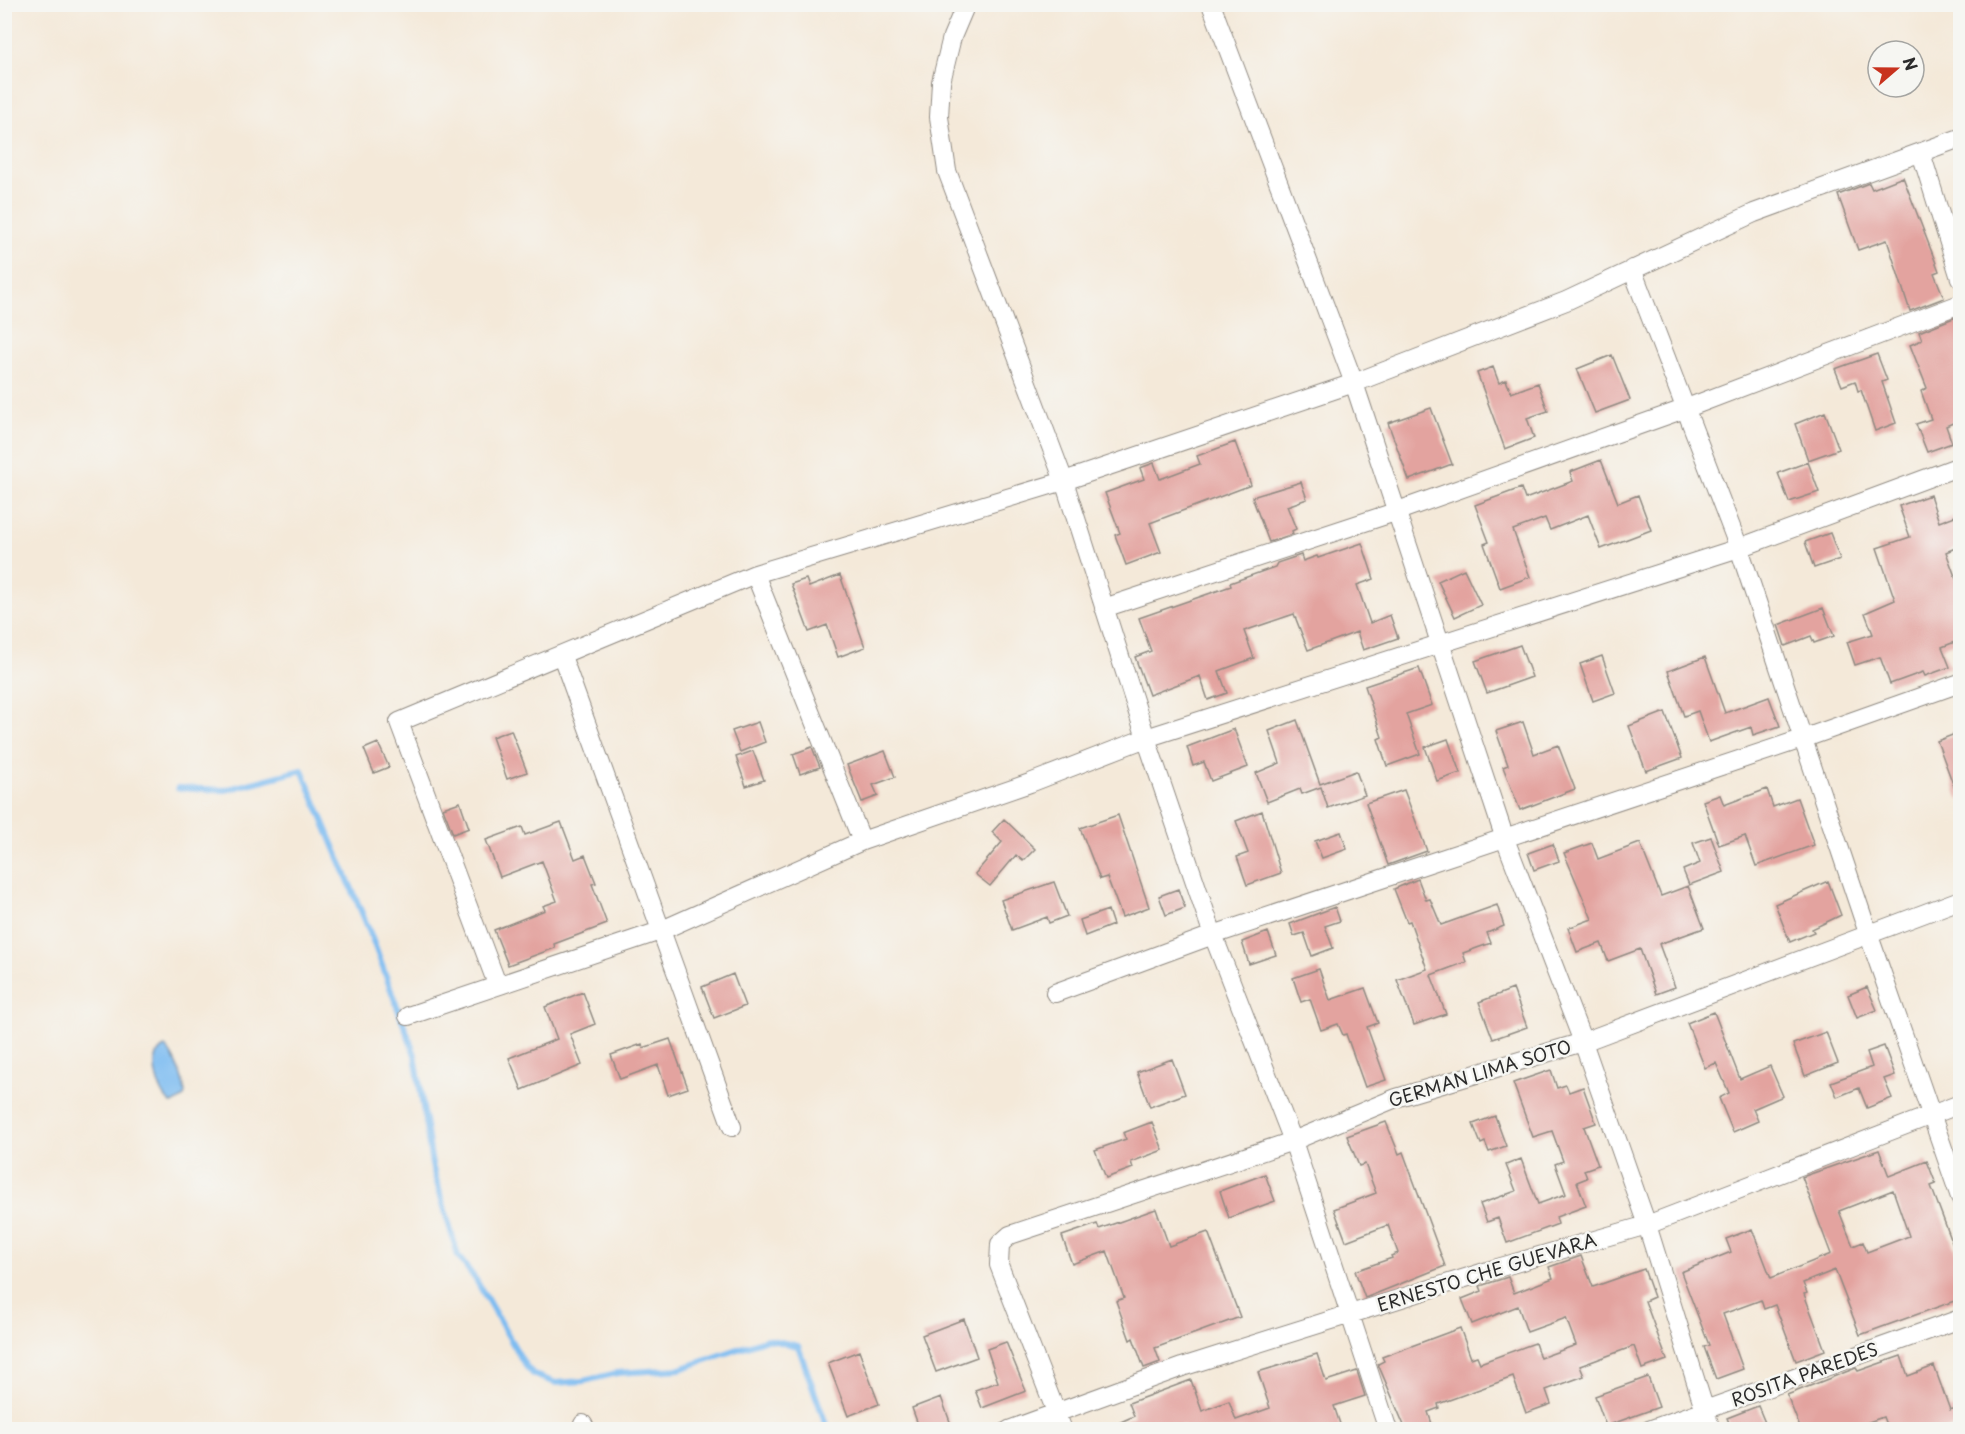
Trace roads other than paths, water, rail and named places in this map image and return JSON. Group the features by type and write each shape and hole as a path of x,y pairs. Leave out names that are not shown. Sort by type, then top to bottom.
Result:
{"street":[{"path":"966,4 952,37 941,82 939,117 947,171 1064,480 1146,738 1214,935 1293,1142 1389,1430"},
{"path":"1211,4 1354,383 1505,839 1583,1042 1647,1224 1711,1430"},
{"path":"497,984 399,722 755,574 1064,480 1354,383 1566,301 1754,213 1960,138"},
{"path":"1921,153 1960,278"},
{"path":"1632,269 1739,548 1805,738 1868,933 1933,1114 1960,1197"},
{"path":"1104,608 1395,512 1687,408 1960,304"},
{"path":"408,1016 497,984 660,931 862,841 1030,783 1146,738 1739,548 1960,466"},
{"path":"755,574 862,841"},
{"path":"562,656 732,1127"},
{"path":"1054,993 1214,935 1805,738 1960,683"},
{"name":"GERMAN LIMA SOTO","path":"1057,1411 999,1264 1000,1244 1010,1235 1293,1142 1395,1098 1583,1042 1960,900"},
{"name":"ERNESTO CHE GUEVARA","path":"1009,1430 1182,1367 1352,1316 1494,1269 1647,1224 1960,1104"},
{"name":"ROSITA PAREDES","path":"1649,1430 1960,1319"},
{"path":"1057,1411 1063,1430"}],"water":[{"path":"165,1047 176,1063 185,1093 184,1097 173,1104 163,1093 156,1076 156,1058 159,1051"}],"waterway":[{"path":"178,788 225,790 302,770 369,930 415,1055 432,1165 458,1256 476,1280 525,1365 534,1375 556,1383 584,1381 617,1373 680,1369 767,1339 798,1346 828,1430"}]}
